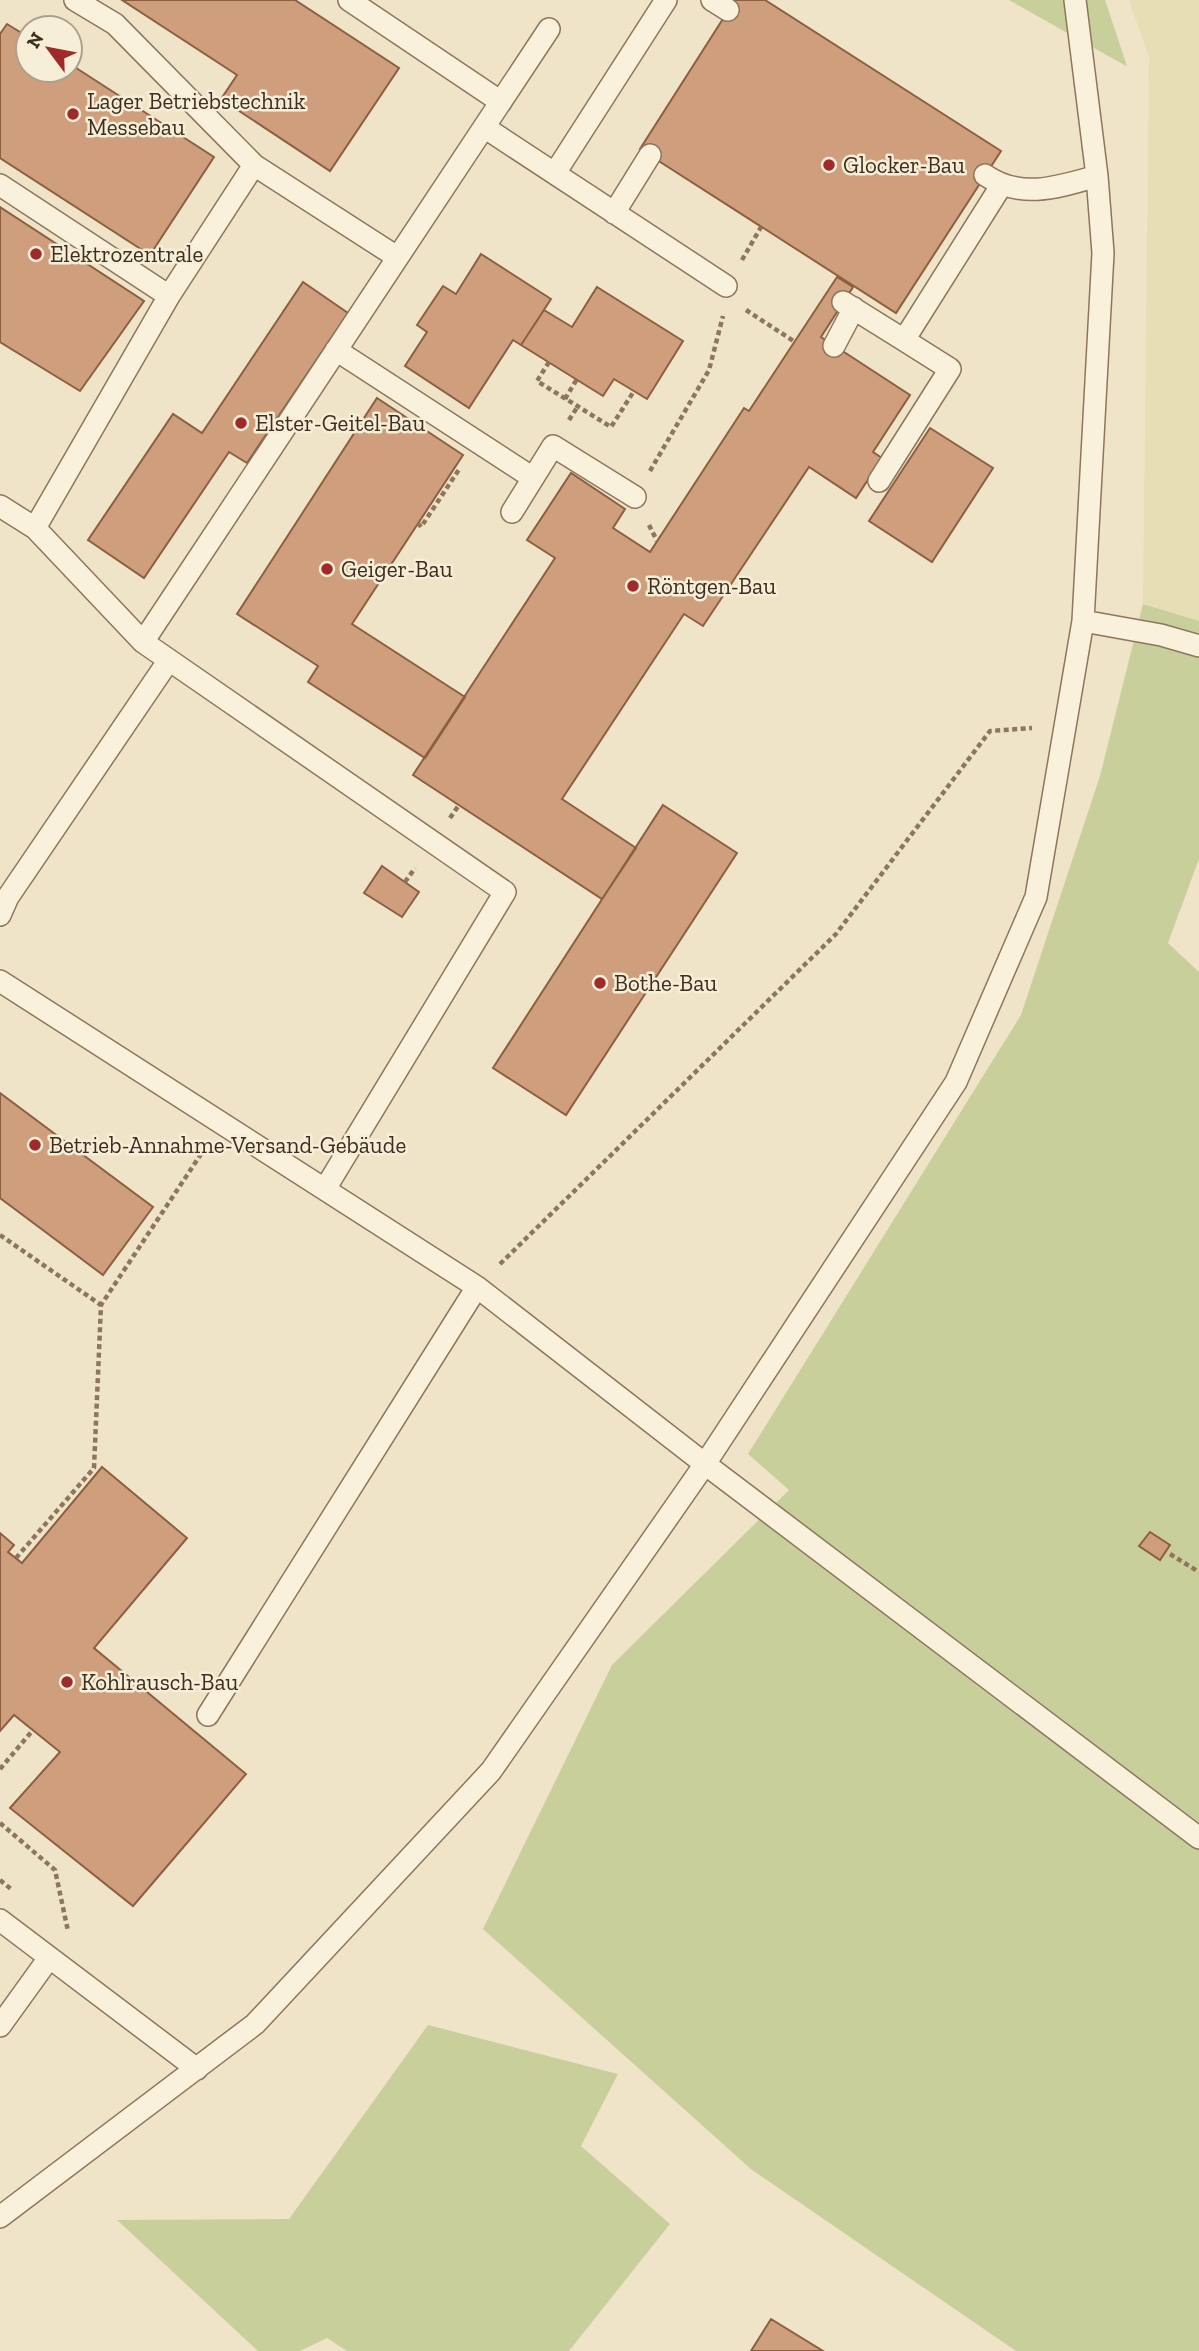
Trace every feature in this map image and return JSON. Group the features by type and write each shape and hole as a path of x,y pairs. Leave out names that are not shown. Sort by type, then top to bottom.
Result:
{"lane":[{"path":"75,0 115,24 254,166 397,257"},
{"path":"349,0 501,102"},
{"path":"555,173 666,0"},
{"path":"0,2217 255,2024 491,1772 705,1464 956,1082 1036,897 1083,621 1103,253 1097,176 1075,0"},
{"path":"143,642 549,29"},
{"path":"484,127 726,286"},
{"path":"614,213 650,155"},
{"path":"34,528 169,296 254,166"},
{"path":"904,340 993,181 1047,190 1097,176"},
{"path":"0,185 169,296"},
{"path":"834,346 849,305 950,369 899,430 879,481"},
{"path":"336,351 533,478"},
{"path":"512,512 553,446 635,497"},
{"path":"0,506 34,528 143,642 505,892 325,1189"},
{"path":"1083,621 1161,635 1199,646"},
{"path":"0,915 8,897 169,660"},
{"path":"0,981 477,1287 705,1464 1199,1838"},
{"path":"208,1715 477,1287"},
{"path":"0,1920 197,2069"},
{"path":"0,2026 49,1958"}],"path":[{"path":"657,541 635,497 709,370 724,310"},
{"path":"550,362 537,381 611,427 634,391"},
{"path":"565,399 577,379"},
{"path":"418,523 421,527 477,442"},
{"path":"477,1287 835,934 990,731 1065,727"},
{"path":"16,1558 94,1468 101,1304 221,1123"},
{"path":"0,1235 101,1304"},
{"path":"1170,1554 1199,1572"},
{"path":"0,1769 33,1730"},
{"path":"0,1823 55,1870 69,1936"}],"shaded area":[{"path":"1129,0 1199,0 1199,621 1143,604 1149,57"}],"green space":[{"path":"1009,0 1105,0 1127,66 1126,66"},
{"path":"1143,604 1199,621 1199,859 1168,943 1199,972 1199,2351 1016,2351 752,2170 483,1929 612,1665 789,1490 748,1454 1021,1015 1100,776"},
{"path":"428,2025 618,2074 581,2146 670,2224 569,2351 347,2351 327,2338 300,2351 258,2351 117,2220 289,2219"}],"building":[{"path":"122,0 295,0 399,68 330,171 221,99 237,75"},
{"name":"Glocker-Bau","path":"735,0 765,0 1001,151 896,313 640,149"},
{"name":"Lager Betriebstechnik Messebau","path":"7,24 14,28 14,84 84,84 84,73 214,157 150,255 0,158 0,34"},
{"name":"Elektrozentrale","path":"0,207 144,301 80,391 0,342"},
{"path":"481,254 551,299 521,345 513,340 469,408 405,366 427,332 417,325 443,286 456,294"},
{"name":"Röntgen-Bau","path":"837,277 853,287 821,337 910,395 873,452 882,458 856,498 809,467 703,626 684,614 562,799 636,848 602,899 413,775 555,558 527,540 571,473 625,509 613,528 650,552 744,408 749,411"},
{"name":"Elster-Geitel-Bau","path":"303,282 348,313 247,463 229,452 144,578 88,540 173,414 202,433"},
{"path":"597,287 683,341 647,399 614,379 603,396 521,345 544,310 572,327"},
{"name":"Geiger-Bau","path":"377,398 463,455 352,624 465,697 425,758 308,682 318,666 237,614"},
{"path":"930,428 993,468 932,562 869,521"},
{"name":"Bothe-Bau","path":"663,805 737,853 566,1115 493,1068"},
{"path":"382,866 419,892 402,917 364,893"},
{"name":"Betrieb-Annahme-Versand-Gebäude","path":"0,1093 153,1207 103,1275 0,1198"},
{"name":"Kohlrausch-Bau","path":"102,1467 187,1538 94,1648 246,1774 133,1906 10,1808 60,1752 14,1715 0,1731 0,1533 14,1545 8,1552 22,1563"},
{"path":"1150,1532 1170,1545 1160,1560 1139,1546"},
{"path":"771,2319 823,2351 751,2351"}],"place":[{"name":"Lager Betriebstechnik Messebau","path":"73,114"},
{"name":"Glocker-Bau","path":"829,165"},
{"name":"Elektrozentrale","path":"36,254"},
{"name":"Elster-Geitel-Bau","path":"241,423"},
{"name":"Geiger-Bau","path":"327,569"},
{"name":"Röntgen-Bau","path":"633,586"},
{"name":"Bothe-Bau","path":"600,983"},
{"name":"Betrieb-Annahme-Versand-Gebäude","path":"35,1145"},
{"name":"Kohlrausch-Bau","path":"67,1682"}]}
